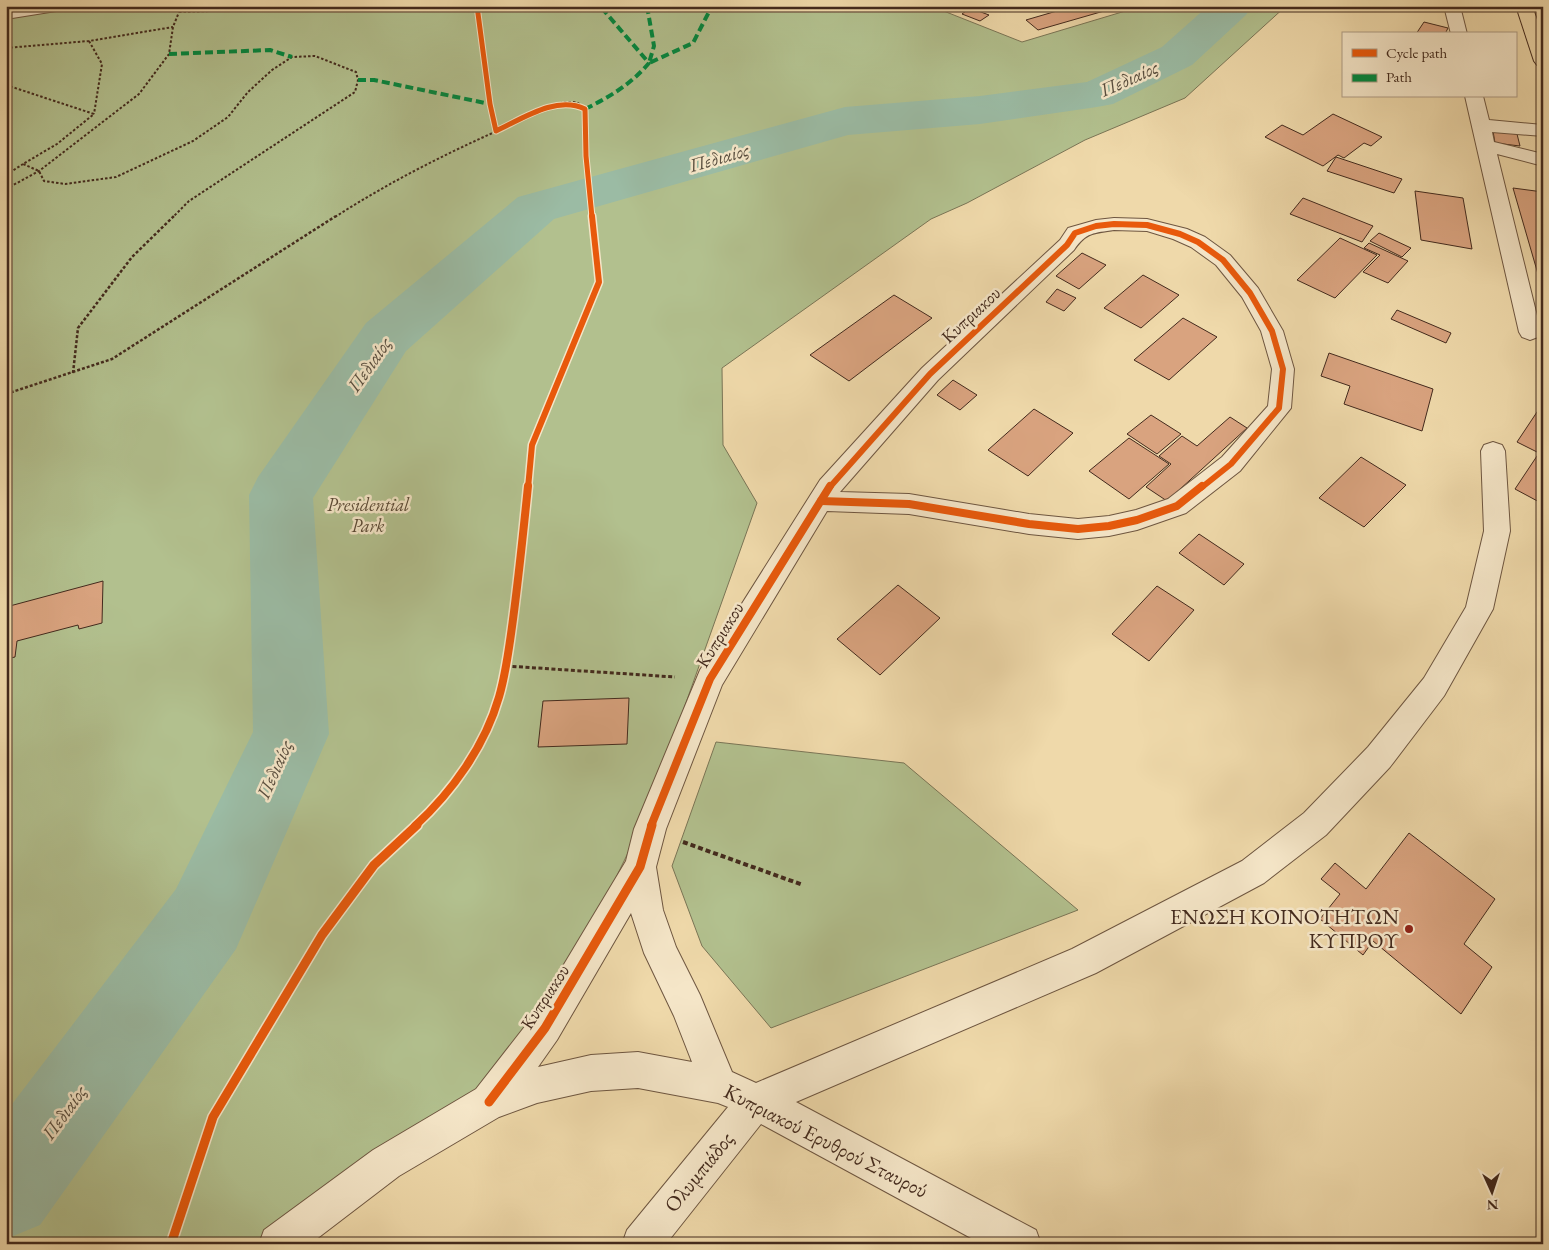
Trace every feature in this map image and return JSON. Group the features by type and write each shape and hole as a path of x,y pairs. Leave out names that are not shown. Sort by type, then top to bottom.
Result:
{"main road":[{"path":"1524,6 1542,55"}],"street":[{"path":"17,11 56,6"},
{"path":"1452,6 1458,32"},
{"path":"1474,98 1530,332"},
{"path":"1480,124 1543,131"},
{"path":"1486,146 1543,160"},
{"name":"Κυπριακου","path":"489,1102 545,1028 640,867 650,830 710,679 829,487 930,374 1067,245 1075,234 1096,226 1114,224 1147,225 1180,234 1198,242 1223,260 1250,293 1272,331 1283,369 1279,408 1230,464 1176,506 1138,520 1102,527 1078,529 1029,524 909,504 821,500"},
{"path":"756,1101 1084,961 1253,872 1314,824 1378,757 1434,687 1479,609 1497,531 1493,451"},
{"name":"Κυπριακου","path":"640,867 647,910 661,953 688,1007 719,1085"},
{"name":"Κυπριακού Ερυθρού Σταυρού","path":"278,1244 386,1163 489,1102 537,1084 591,1073 638,1070 719,1085 756,1101 1022,1244"},
{"name":"Ολυμπιάδος","path":"641,1244 756,1101"}],"path":[{"path":"6,189 38,171 139,94 168,54 179,6"},
{"path":"179,12 246,10 276,6"},
{"path":"477,6 490,104 496,131"},
{"path":"6,48 89,42 173,27"},
{"path":"6,175 57,144 94,114 102,64 89,42"},
{"path":"23,164 38,171 44,181 65,184 116,177 193,141 228,117 248,92 266,75 292,57 315,56 356,72 358,80 355,92 189,201 132,257 78,328 73,373"},
{"path":"6,85 94,114"},
{"path":"6,394 112,359 375,191 496,131 558,104 572,102 580,104 586,109 586,156 594,238"},
{"path":"507,657 505,670 710,679"},
{"path":"650,830 803,886"}],"green space":[{"name":"Presidential Park","path":"6,6 931,6 1022,42 1142,6 1286,6 1185,98 1085,140 967,203 931,219 722,368 723,445 757,503 645,818 524,1066 266,1244 6,1244"},
{"path":"716,742 904,763 1078,910 771,1028 702,946 672,866"}],"building":[{"path":"1074,6 1107,6 1111,9 1038,30 1026,20"},
{"path":"970,8 989,15 980,21 962,14"},
{"path":"1424,22 1448,28 1446,32 1417,32"},
{"path":"1333,114 1382,137 1371,146 1364,143 1344,158 1338,155 1323,166 1265,137 1282,125 1303,135"},
{"path":"1493,131 1517,134 1520,146 1495,143"},
{"path":"1336,157 1402,179 1394,193 1327,171"},
{"path":"1513,188 1543,192 1543,282 1540,281"},
{"path":"1415,191 1463,198 1472,249 1421,240"},
{"path":"1303,198 1373,226 1362,242 1290,214"},
{"path":"1379,233 1411,248 1402,257 1370,241"},
{"path":"1340,238 1377,255 1335,298 1297,280"},
{"path":"1369,243 1408,261 1388,283 1363,272 1380,255 1364,248"},
{"path":"1082,253 1106,265 1079,289 1056,276"},
{"path":"1143,275 1179,295 1141,328 1104,308"},
{"path":"1057,289 1076,298 1064,311 1046,302"},
{"path":"894,295 932,318 849,381 810,355"},
{"path":"1397,310 1451,333 1446,343 1391,319"},
{"path":"1183,318 1217,337 1169,380 1134,360"},
{"path":"1329,353 1433,389 1422,431 1344,404 1350,386 1321,376"},
{"path":"953,380 977,395 960,410 937,395"},
{"path":"1543,403 1543,504 1515,489 1539,453 1517,442"},
{"path":"1034,409 1073,433 1028,476 988,450"},
{"path":"1151,415 1181,434 1157,454 1127,434"},
{"path":"1230,417 1247,428 1167,501 1146,487 1171,464 1159,456 1182,436 1197,446"},
{"path":"1129,438 1169,464 1129,499 1089,471"},
{"path":"1361,457 1406,485 1364,527 1319,498"},
{"path":"1199,534 1244,564 1224,585 1179,553"},
{"path":"103,581 102,623 79,629 78,625 17,641 15,657 6,659 6,607"},
{"path":"898,585 940,618 880,675 837,639"},
{"path":"1157,586 1194,610 1149,661 1112,634"},
{"path":"629,698 627,744 538,747 543,701"},
{"path":"1409,833 1495,899 1464,944 1492,967 1461,1014 1373,941 1363,955 1320,919 1340,894 1321,879 1335,863 1366,889"}],"waterway":[{"name":"Πεδιαίος","path":"6,1191 206,919 291,734 281,495 386,337 536,208 845,121 980,110 1097,94 1177,56 1232,6"}],"marked path":[{"path":"585,109 620,90 649,63 600,6"},
{"path":"647,6 654,46 649,63 693,43 712,6"},
{"path":"169,54 270,50 292,57"},
{"path":"358,80 374,80 490,104"}],"cycle path":[{"path":"171,1244 213,1117 322,935 374,865 436,807 468,763 484,735 499,698 516,601 532,445 599,282 586,156 585,109 576,105 566,104 554,106 496,131 490,104 477,6"},
{"path":"489,1102 545,1028 640,867 650,829 710,679 829,487 930,374 1067,245 1075,233 1096,226 1114,224 1147,225 1180,234 1198,242 1223,260 1250,293 1272,331 1283,369 1279,408 1231,464 1177,506 1137,520 1109,526 1078,529 1029,524 909,504 821,501"}],"place":[{"name":"ΕΝΩΣΗ ΚΟΙΝΟΤΗΤΩΝ ΚΥΠΡΟΥ","path":"1409,929"}]}
